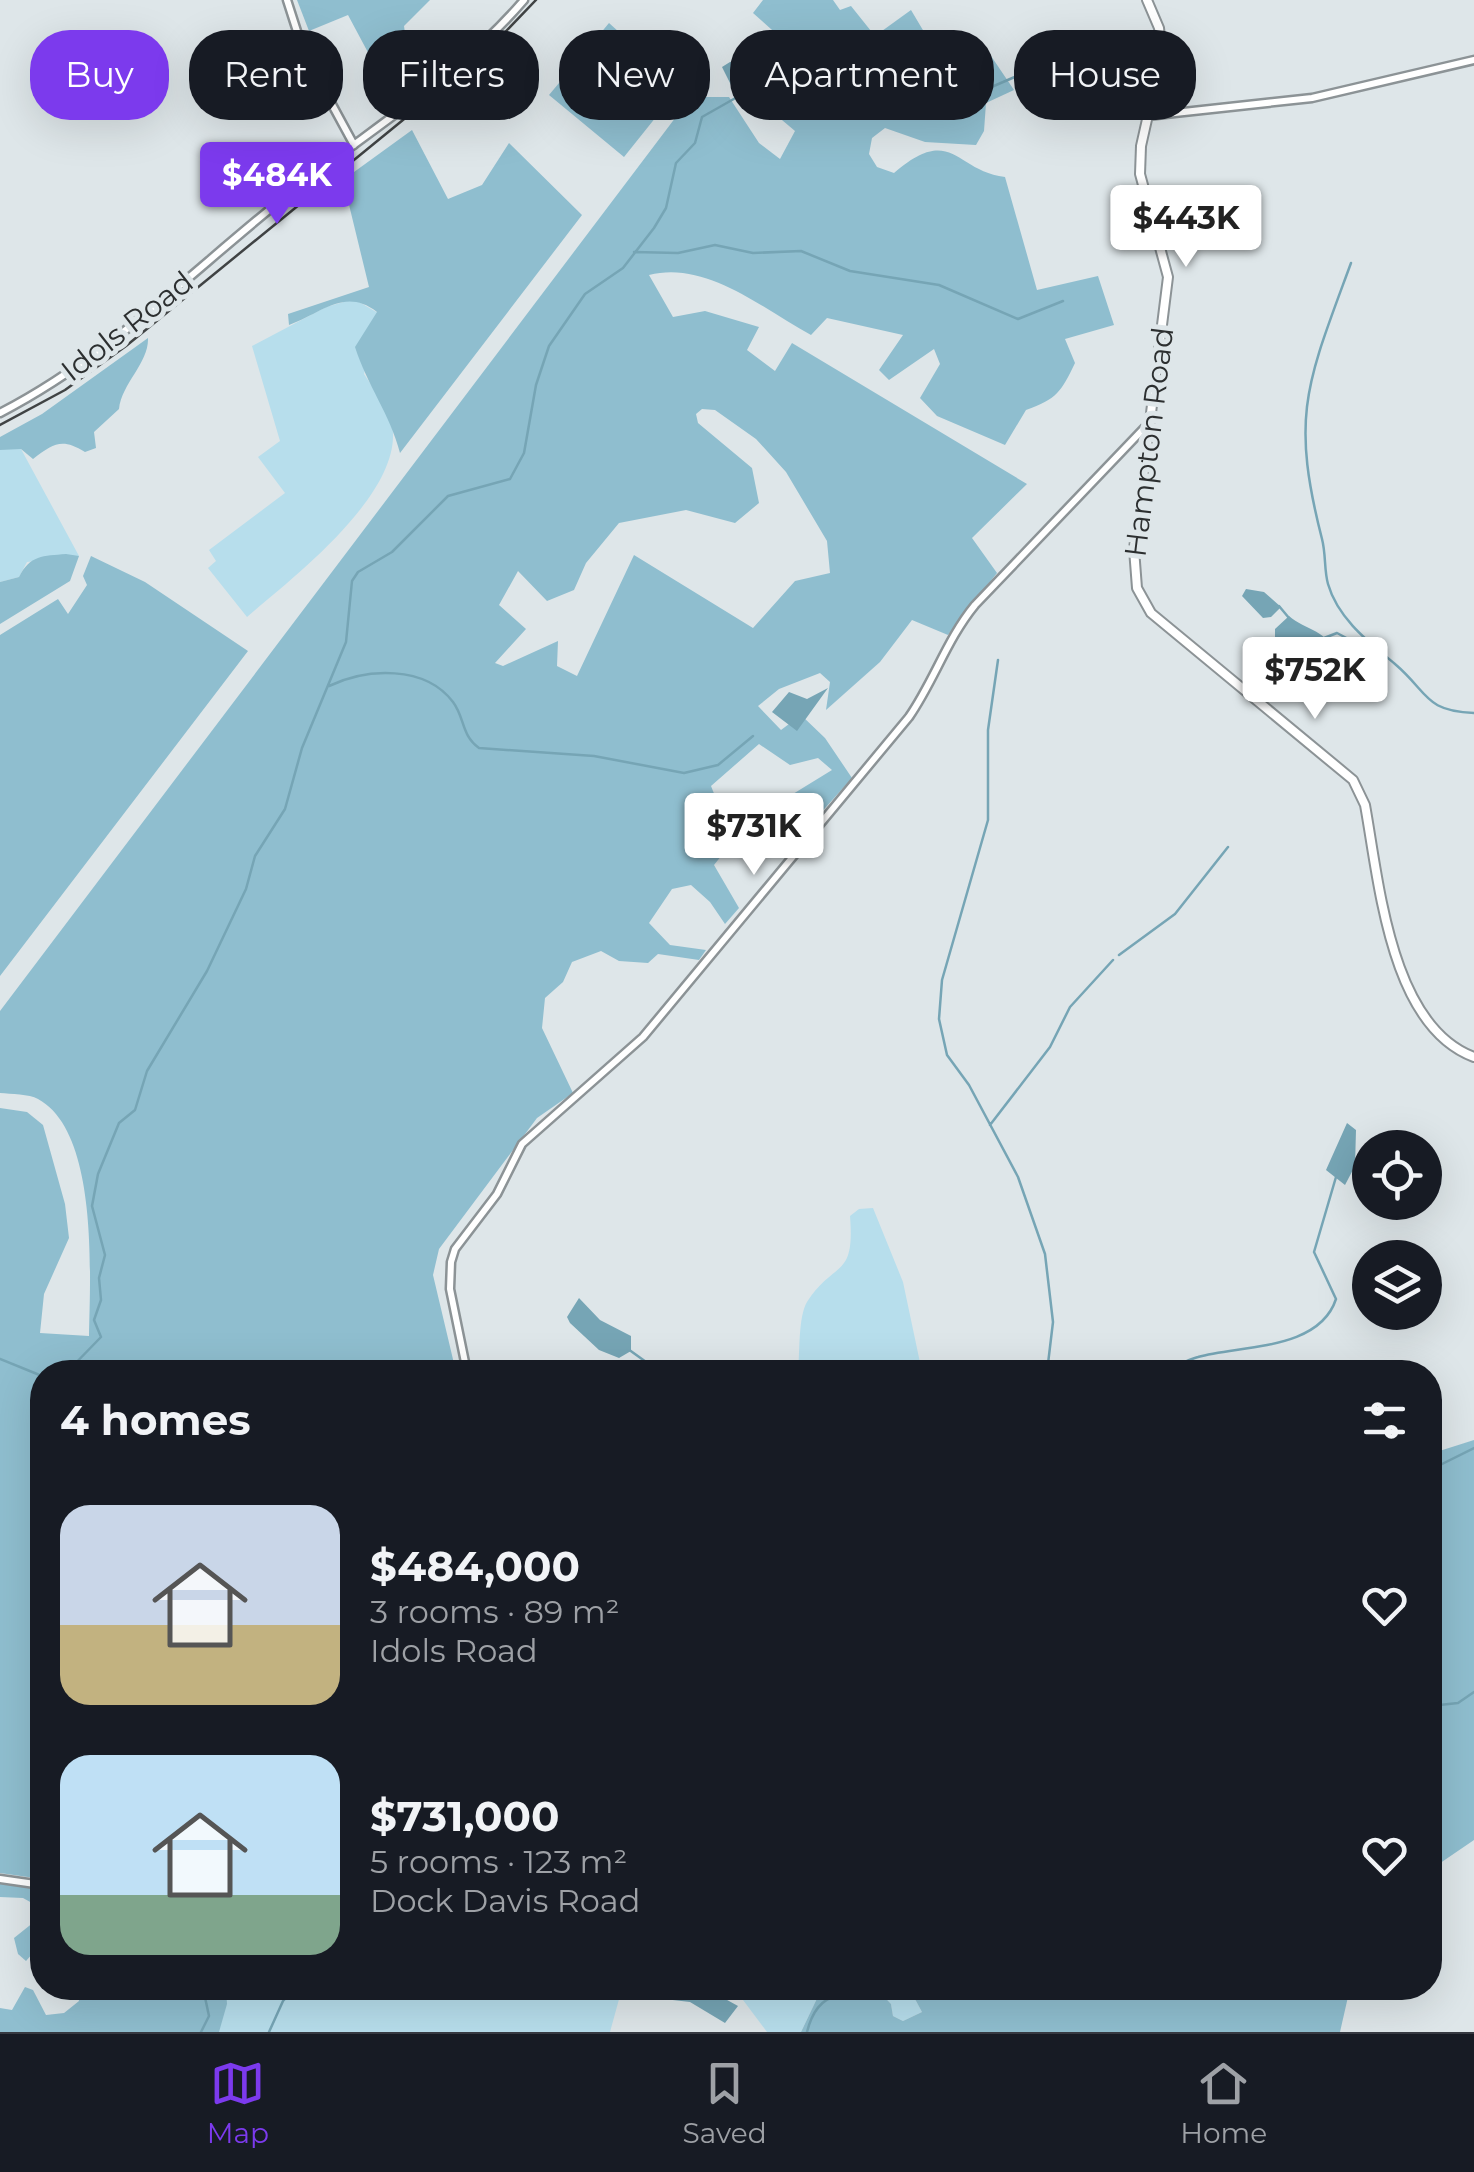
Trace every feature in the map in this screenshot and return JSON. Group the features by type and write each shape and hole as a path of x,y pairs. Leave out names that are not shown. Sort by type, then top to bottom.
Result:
{"main road":[{"name":"Hampton Road","path":"1147,0 1159,30"},
{"name":"Hampton Road","path":"1147,120 1140,174 1168,277 1134,549 1134,577 1143,601 1162,624 1353,780 1365,805 1399,966 1440,1036 1474,1057"}],"street":[{"path":"286,0 304,53 354,146"},
{"name":"Idols Road","path":"0,413 88,361 285,197 470,54 524,0"},
{"path":"1196,111 1312,98 1474,60"},
{"path":"465,1360 450,1289 451,1262 455,1248 497,1194 522,1144 643,1037 909,717 932,683 956,628 975,604 1144,424 1151,422"},
{"path":"0,1879 30,1883"}],"shaded area":[{"path":"297,0 430,0 404,26 405,30 363,30 363,43 348,15 309,30"},
{"path":"763,0 833,0 840,10 851,6 870,30 772,30 753,13"},
{"path":"911,10 923,30 883,30"},
{"path":"994,60 1014,90 994,99"},
{"path":"730,62 730,83 722,67"},
{"path":"559,83 559,103 549,95"},
{"path":"710,97 729,97 730,120 744,120 759,143 780,159 795,131 782,120 985,120 976,145 925,142 885,128 872,138 869,154 877,167 894,173 913,159 941,151 1005,177 1037,290 1098,276 1114,325 1065,339 1075,363 1066,381 1051,398 1026,410 1005,445 937,416 920,398 940,364 934,349 889,380 879,370 903,335 827,318 811,335 713,281 692,274 649,275 673,317 705,311 759,327 747,350 775,371 792,343 1027,484 972,538 997,573 948,635 912,620 880,662 826,710 830,682 820,673 779,689 758,706 781,730 801,715 825,738 852,778 783,855 752,819 832,770 818,758 790,765 759,744 711,786 733,841 714,865 739,908 725,924 710,902 691,885 672,889 649,923 670,945 706,950 699,960 658,954 648,963 619,961 601,951 572,962 563,982 545,998 542,1028 573,1093 537,1118 439,1249 433,1275 453,1360 30,1360 30,1877 0,1873 0,1108 27,1112 43,1125 65,1204 69,1238 44,1294 40,1333 89,1336 90,1279 87,1208 72,1142 58,1116 38,1099 0,1093 0,1011 674,120 710,120","holes":["702,409 715,410 756,439 786,472 827,541 830,573 795,581 753,628 634,555 577,676 557,666 558,641 503,666 495,663 526,629 499,605 518,571 547,601 574,590 586,563 619,523 686,510 735,523 759,503 752,468 698,423 696,414"]},
{"path":"579,120 654,120 624,157"},
{"path":"412,130 448,199 482,185 509,143 582,215 400,453 355,347 377,312 365,305 344,302 289,325 288,314 369,287 343,180"},
{"path":"354,299 378,313 364,374 391,420 392,447 383,474 343,530 247,617 208,568 216,561 209,550 285,493 258,457 280,441 252,346 326,307"},
{"path":"148,338 144,356 119,409 94,432 96,448 85,452 58,444 33,459 21,449 0,450 0,437 42,414"},
{"path":"21,449 79,556 27,562 19,577 0,582 0,450"},
{"path":"79,556 70,581 0,624 0,582 19,577 38,558"},
{"path":"91,556 145,582 248,651 0,976 0,635 58,599 68,614 87,585 83,576"},
{"path":"1246,589 1264,592 1281,607 1271,617 1263,618 1242,596"},
{"path":"1289,616 1326,639 1332,653 1330,664 1313,662 1275,638 1275,629"},
{"path":"828,688 797,731 772,712 789,692 807,699"},
{"path":"1347,1123 1356,1130 1352,1130 1352,1172 1345,1185 1326,1170"},
{"path":"873,1208 903,1282 919,1360 799,1360 804,1309 817,1289 846,1260 850,1216 859,1209"},
{"path":"579,1298 600,1320 631,1336 631,1351 619,1358 599,1350 570,1323 567,1317"},
{"path":"1474,1440 1474,1840 1442,1862 1442,1450"},
{"path":"0,1881 30,1884 30,1902 0,1897"},
{"path":"30,1925 30,1956 26,1961 18,1954 14,1938"},
{"path":"25,1987 30,1989 30,2000 38,2000 46,2015 64,2013 79,2000 227,2000 227,2004 219,2032 0,2032 0,2008 12,2010"},
{"path":"218,2000 619,2000 610,2032 216,2032"},
{"path":"673,2000 727,2000 738,2006 725,2023 690,2002"},
{"path":"743,2000 816,2000 801,2032 767,2032"},
{"path":"816,2000 887,2000 893,2016 903,2021 922,2012 916,2000 1347,2000 1340,2032 801,2032"},
{"path":"887,2000 916,2000 922,2012 903,2021 893,2016"}],"waterway":[{"path":"994,86 1014,77"},
{"path":"79,1360 101,1337 94,1320 101,1300 99,1278 105,1255 92,1206 98,1174 119,1123 135,1110 147,1071 207,971 246,889 255,856 285,809 302,748 346,642 352,581 358,572 392,552 448,496 510,479 524,453 536,385 549,346 585,294 623,268 654,228 666,208 676,163 695,143 702,117 730,101"},
{"path":"634,252 678,253 715,245 753,253 801,251 850,271 939,285 1018,319 1063,301"},
{"path":"1351,263 1323,339 1308,399 1307,460 1328,584 1347,619 1429,699 1445,709 1474,713"},
{"path":"1279,606 1289,618"},
{"path":"1324,638 1337,633 1352,641 1363,639"},
{"path":"998,660 988,730 988,820 942,980 939,1019 947,1055 969,1085 1018,1177 1045,1254 1053,1322 1048,1360"},
{"path":"329,686 378,673 411,676 427,681 453,702 469,738 479,748 594,756 684,773 718,765 753,736"},
{"path":"1119,955 1175,914 1228,847"},
{"path":"990,1125 1050,1047 1070,1007 1113,960"},
{"path":"1191,1360 1296,1337 1327,1316 1336,1299 1314,1252 1336,1177"},
{"path":"628,1349 643,1360"},
{"path":"0,1359 30,1371"},
{"path":"1442,1464 1474,1448"},
{"path":"1442,1705 1458,1703 1474,1692"},
{"path":"201,2032 209,2016 206,2000"},
{"path":"269,2032 284,2000"},
{"path":"807,2032 817,2010 827,2000"}],"railway":[{"path":"0,425 65,390 126,346 485,53 536,0"}]}
